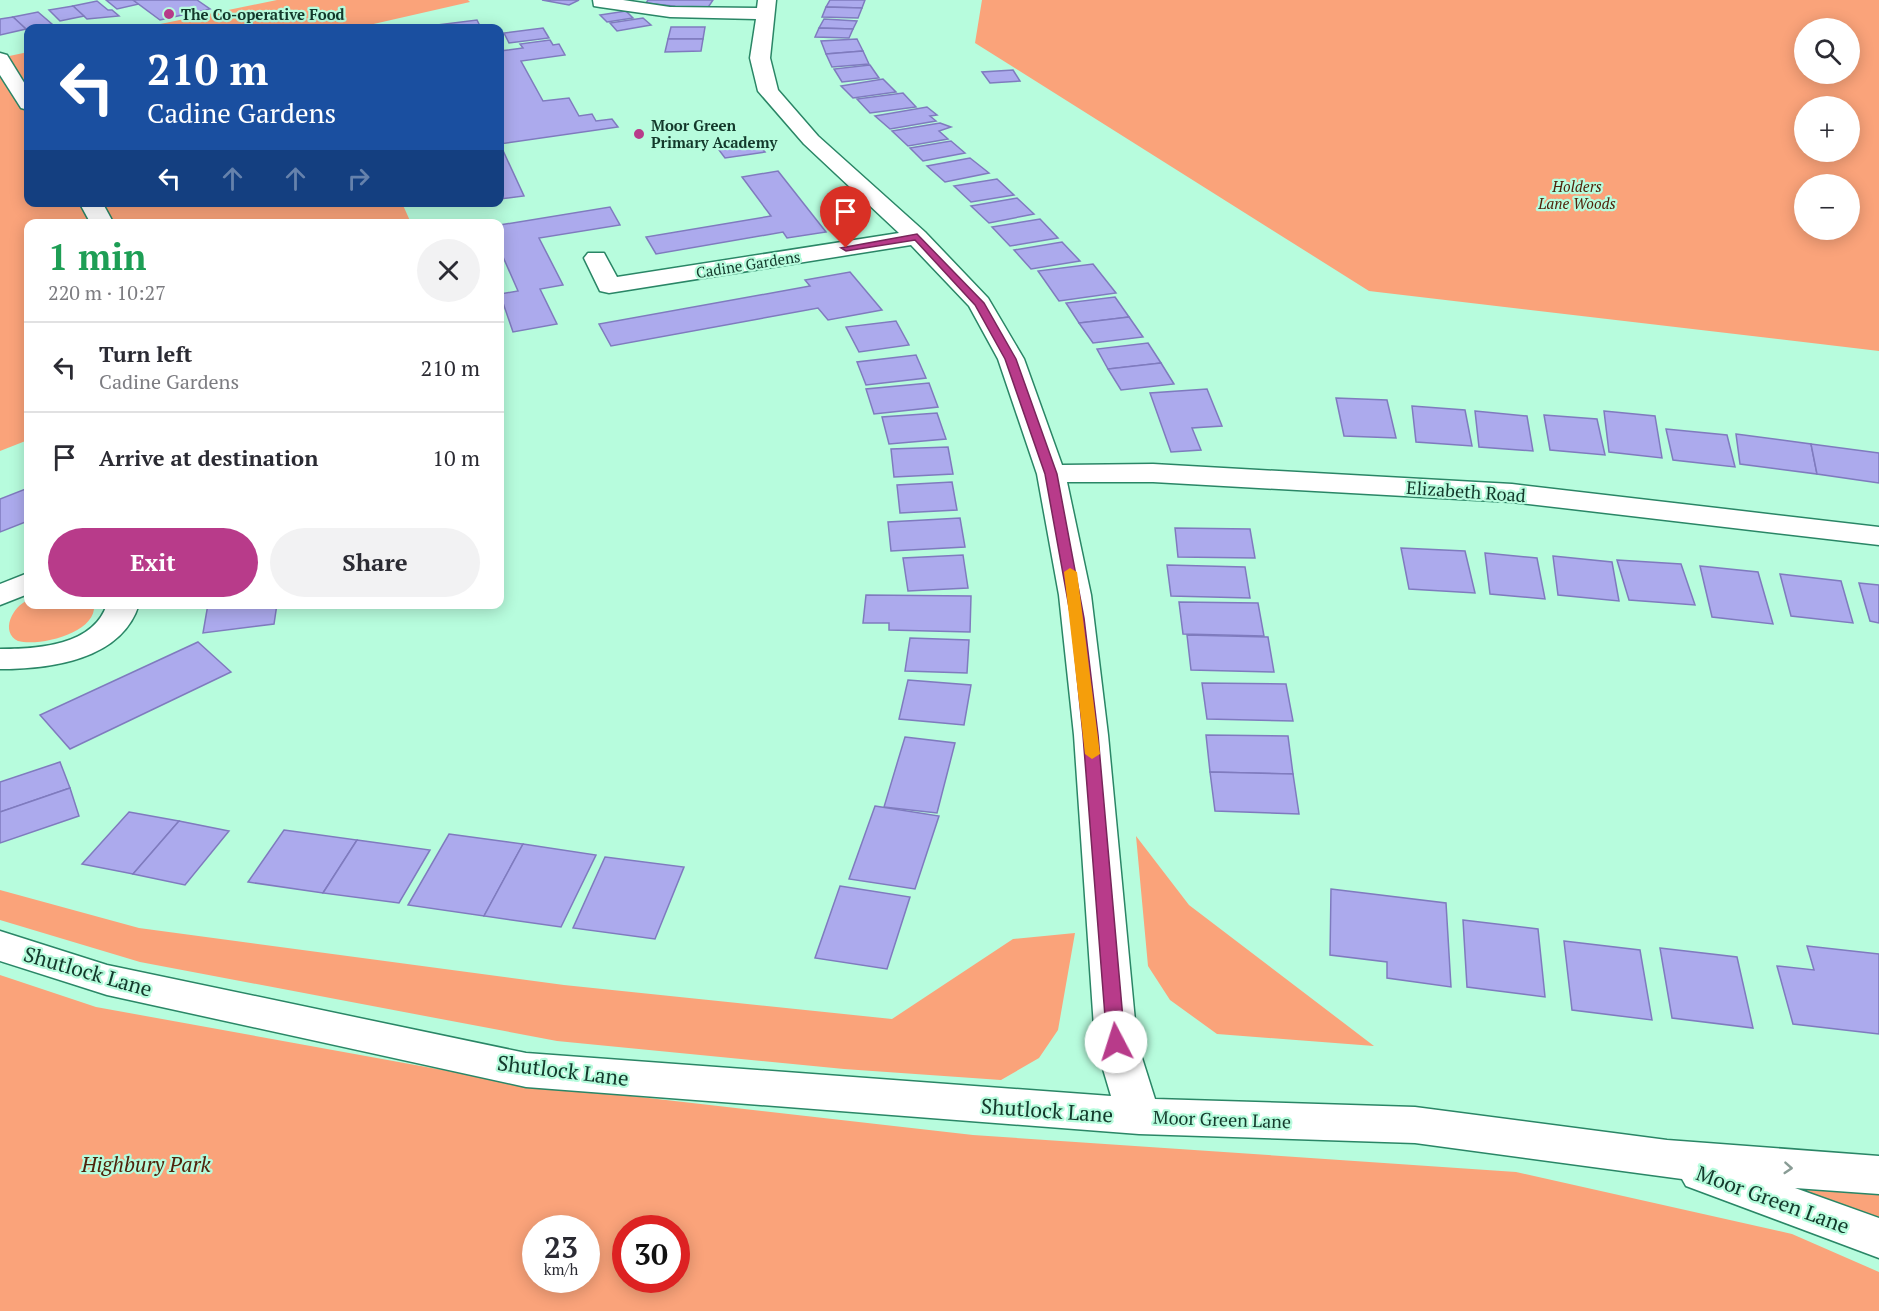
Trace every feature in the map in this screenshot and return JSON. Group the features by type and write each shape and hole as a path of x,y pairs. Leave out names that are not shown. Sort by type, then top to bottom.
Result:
{"street":[{"path":"600,2 670,12 766,7"},
{"name":"Moor Green Lane","path":"766,7 760,58 768,91 812,140 917,237 979,303 1011,359 1051,474 1078,618 1091,735 1116,1042 1139,1116 1415,1125 1667,1160 1879,1174"},
{"path":"0,59 24,98"},
{"name":"Cadine Gardens","path":"596,258 609,286 917,237"},
{"name":"Elizabeth Road","path":"1051,474 1153,473 1512,493 1879,536"},
{"path":"0,596 24,584"},
{"path":"0,659 22,661 49,657 75,649 98,637 115,623 121,609"},
{"name":"Shutlock Lane","path":"0,946 107,980 526,1070 1139,1116"},
{"name":"Moor Green Lane","path":"1667,1160 1879,1238"}],"green space":[{"path":"277,0 468,0 470,2 374,24 160,24"},
{"name":"Holders Lane Woods","path":"982,0 1879,0 1879,351 1369,291 975,43"},
{"path":"24,53 24,207 404,207 409,219 24,219 24,442 0,451 0,58"},
{"path":"24,602 24,609 93,609 86,623 65,636 52,640 27,642 18,641 13,637 9,626 13,614"},
{"path":"1136,836 1189,905 1374,1046 1217,1034 1170,1000 1148,966"},
{"path":"0,890 139,928 564,985 892,1019 1013,939 1075,933 1058,1030 1039,1058 1001,1080 844,1069 557,1041 140,962 0,920"},
{"name":"Highbury Park","path":"0,975 96,1007 509,1082 973,1135 1516,1172 1792,1234 1879,1272 1879,1311 0,1311"},
{"path":"1733,1173 1879,1186 1879,1224"}],"building":[{"path":"106,0 133,0 139,4 117,9"},
{"name":"The Co-operative Food","path":"133,0 197,0 210,9 160,20"},
{"path":"542,0 579,0 569,5"},
{"path":"648,0 713,0 707,9 672,8 674,6 646,3"},
{"path":"830,0 865,0 862,8 826,7"},
{"path":"97,1 119,16 87,19 73,6"},
{"path":"73,6 84,16 60,21 49,10"},
{"path":"826,7 862,8 858,18 822,17"},
{"path":"626,11 633,18 607,22 600,15"},
{"path":"38,12 52,24 24,24 24,27 13,17"},
{"path":"13,17 24,29 0,35 0,19"},
{"path":"643,18 651,25 617,31 610,23"},
{"path":"824,19 857,21 853,29 819,28"},
{"path":"477,20 479,24 445,24"},
{"path":"671,27 705,27 703,39 668,39"},
{"path":"543,28 549,38 509,43 504,33"},
{"path":"819,28 853,29 849,38 815,37"},
{"path":"668,39 703,39 701,51 665,52"},
{"path":"857,39 863,51 826,54 821,41"},
{"path":"550,40 553,45 559,44 565,55 521,61 543,101 569,98 579,116 592,114 596,121 612,119 618,127 504,143 504,50 523,48 520,44"},
{"path":"863,51 869,64 832,67 826,54"},
{"path":"870,65 879,78 842,82 834,69"},
{"path":"1013,70 1020,81 990,83 982,72"},
{"path":"883,79 896,92 853,98 841,86"},
{"path":"903,93 916,107 870,113 857,99"},
{"path":"927,107 937,115 930,116 936,121 890,129 875,116"},
{"path":"940,123 951,127 939,131 948,139 908,146 892,131"},
{"path":"755,140 765,152 725,158 716,146"},
{"path":"951,141 965,153 923,161 910,148"},
{"path":"504,153 524,196 504,198"},
{"path":"970,158 989,173 945,182 927,166"},
{"path":"778,171 826,232 787,238 783,232 656,254 646,237 771,216 742,177"},
{"path":"997,179 1014,195 971,202 954,186"},
{"path":"1017,198 1034,214 989,223 971,206"},
{"path":"610,207 620,225 539,238 563,285 540,289 557,324 513,332 504,306 504,293 518,291 504,259 504,224"},
{"path":"1040,219 1058,238 1010,246 992,227"},
{"path":"1062,242 1080,261 1031,269 1014,250"},
{"path":"1093,264 1116,293 1059,301 1038,271"},
{"path":"850,272 882,310 828,320 818,308 611,346 599,324 810,286 805,280"},
{"path":"1115,297 1129,317 1079,323 1066,303"},
{"path":"1129,317 1143,337 1093,343 1079,323"},
{"path":"896,321 909,345 859,352 846,327"},
{"path":"1148,343 1161,363 1108,369 1097,349"},
{"path":"916,355 926,378 866,385 857,362"},
{"path":"1161,363 1174,384 1121,390 1108,369"},
{"path":"929,383 938,407 874,414 866,389"},
{"path":"1207,389 1222,426 1192,428 1201,450 1171,452 1150,393"},
{"path":"1336,398 1387,400 1396,438 1344,436"},
{"path":"1412,406 1465,410 1472,446 1416,442"},
{"path":"1475,411 1527,416 1533,451 1479,447"},
{"path":"1604,411 1655,416 1662,458 1609,452"},
{"path":"937,413 946,439 889,444 882,417"},
{"path":"1544,415 1597,419 1605,455 1550,450"},
{"path":"1666,429 1727,435 1735,467 1673,460"},
{"path":"1736,434 1811,444 1817,474 1740,464"},
{"path":"1811,444 1879,453 1879,483 1817,474"},
{"path":"948,447 953,474 894,477 891,449"},
{"path":"952,482 957,510 900,513 897,485"},
{"path":"24,490 24,523 0,532 0,499"},
{"path":"960,518 965,547 891,551 888,522"},
{"path":"1175,528 1250,529 1255,558 1178,557"},
{"path":"1401,548 1465,551 1475,593 1409,589"},
{"path":"1485,553 1537,558 1545,599 1490,594"},
{"path":"963,555 968,588 908,591 903,558"},
{"path":"1553,556 1612,562 1619,601 1558,595"},
{"path":"1617,560 1681,564 1695,605 1629,600"},
{"path":"1167,565 1245,567 1250,598 1171,596"},
{"path":"1700,566 1758,572 1773,624 1712,617"},
{"path":"1780,574 1841,581 1853,623 1791,616"},
{"path":"1859,583 1879,585 1879,623 1870,621"},
{"path":"866,595 971,596 970,632 889,630 889,623 863,623"},
{"path":"1179,602 1258,603 1264,636 1183,634"},
{"path":"207,609 276,609 274,624 203,633"},
{"path":"1187,635 1268,637 1274,672 1191,670"},
{"path":"910,638 969,640 967,673 905,671"},
{"path":"198,642 231,672 70,749 40,715"},
{"path":"908,680 971,685 964,725 899,719"},
{"path":"1202,683 1286,684 1293,721 1207,719"},
{"path":"1206,735 1288,736 1293,774 1210,772"},
{"path":"905,737 955,743 937,813 884,807"},
{"path":"60,762 70,788 0,812 0,782"},
{"path":"1210,772 1293,774 1299,814 1215,811"},
{"path":"70,788 79,816 0,843 0,812"},
{"path":"875,806 939,816 915,889 849,879"},
{"path":"129,812 179,821 133,874 82,864"},
{"path":"179,821 229,831 185,885 133,874"},
{"path":"284,830 357,840 323,893 248,882"},
{"path":"449,834 523,844 484,916 408,905"},
{"path":"357,840 430,850 399,903 323,893"},
{"path":"523,844 596,855 561,927 484,916"},
{"path":"605,857 684,867 655,939 573,928"},
{"path":"840,886 910,897 887,969 815,958"},
{"path":"1331,889 1446,903 1451,987 1387,978 1387,962 1330,955"},
{"path":"1463,920 1538,929 1545,997 1467,987"},
{"path":"1564,941 1640,950 1652,1020 1572,1010"},
{"path":"1807,946 1879,954 1879,1034 1793,1024 1777,966 1814,970"},
{"path":"1660,948 1737,957 1753,1028 1672,1018"}],"slow traffic":[{"path":"1070,572 1075,595 1092,754"}],"place":[{"name":"The Co-operative Food","path":"169,14"},
{"name":"Moor Green Primary Academy","path":"639,134"}],"route":[{"path":"846,248 917,237 979,303 1011,359 1051,474 1078,618 1091,735 1116,1042"}]}
